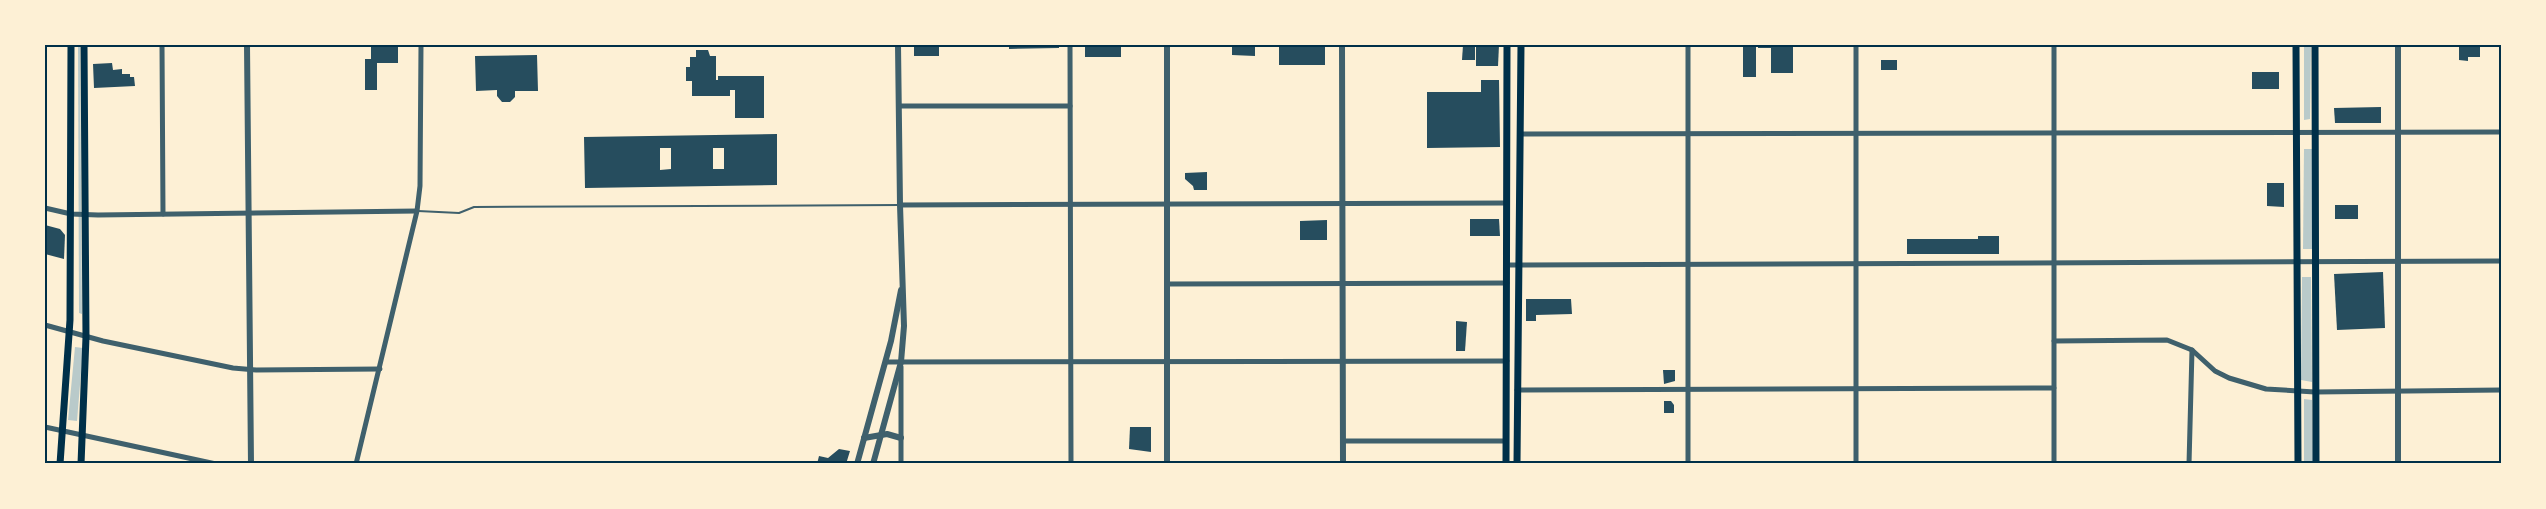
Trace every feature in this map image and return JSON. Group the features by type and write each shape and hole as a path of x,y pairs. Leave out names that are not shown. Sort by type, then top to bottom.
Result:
{"main road":[{"path":"60,464 70,333 71,45"},
{"path":"81,464 86,337 84,45"},
{"path":"1506,464 1507,45"},
{"path":"1517,464 1521,45"},
{"path":"2296,45 2298,464"},
{"path":"2315,45 2316,464"}],"street":[{"path":"162,45 163,214"},
{"path":"247,45 251,464"},
{"path":"356,464 417,211 420,186 421,45"},
{"path":"898,45 902,283 905,307 901,464"},
{"path":"1070,45 1071,464"},
{"path":"1167,45 1167,464"},
{"path":"1342,45 1343,464"},
{"path":"1688,45 1688,464"},
{"path":"1856,45 1856,464"},
{"path":"2054,45 2054,464"},
{"path":"2398,45 2398,464"},
{"path":"899,106 1070,106"},
{"path":"1520,134 2501,132"},
{"path":"900,205 1507,203"},
{"path":"45,208 71,214 417,211"},
{"path":"1507,265 2501,261"},
{"path":"857,464 886,362 902,283"},
{"path":"1167,284 1507,284"},
{"path":"45,326 86,337 250,370 380,369"},
{"path":"2054,341 2167,340 2192,350 2216,370 2240,382 2266,389 2315,392 2501,390"},
{"path":"2189,464 2192,350"},
{"path":"886,362 1507,361"},
{"path":"873,464 902,362"},
{"path":"1517,390 2054,388"},
{"path":"45,427 216,464"},
{"path":"864,438 881,434 901,438"},
{"path":"1343,441 1506,441"}],"lane":[{"path":"417,211 459,213 474,207 900,205"}],"shaded area":[{"path":"78,45 80,45 82,314 79,313"},
{"path":"2304,45 2311,45 2310,119 2304,120"},
{"path":"2304,149 2312,149 2312,249 2303,249"},
{"path":"2302,277 2311,277 2312,382 2301,380"},
{"path":"75,347 83,348 77,421 68,420"},
{"path":"2304,399 2312,400 2313,464 2304,464"}],"building":[{"path":"371,45 398,45 398,63 377,63 377,90 365,90 365,59 371,59"},
{"path":"914,45 939,45 939,56 914,56"},
{"path":"1009,45 1059,45 1059,48 1009,49"},
{"path":"1085,45 1121,45 1121,57 1085,57"},
{"path":"1232,45 1255,45 1255,56 1232,55"},
{"path":"1279,45 1325,45 1325,65 1279,65"},
{"path":"1463,45 1475,45 1475,60 1462,60"},
{"path":"1476,45 1499,45 1498,66 1476,66"},
{"path":"1743,45 1756,45 1756,77 1743,77"},
{"path":"1758,45 1793,45 1793,73 1771,73 1771,48 1758,48"},
{"path":"2459,45 2480,45 2480,57 2468,57 2468,61 2459,60"},
{"path":"696,50 708,50 710,56 716,56 716,80 718,76 764,76 764,118 735,118 735,90 730,90 730,96 692,96 692,81 686,81 686,67 690,67 690,57 696,57"},
{"path":"537,55 538,91 515,91 515,97 510,102 502,102 497,96 497,90 476,91 475,56"},
{"path":"1881,60 1897,60 1897,70 1881,70"},
{"path":"112,63 113,70 122,69 122,74 130,74 130,77 134,77 135,86 94,88 93,64"},
{"path":"2252,72 2279,72 2279,89 2252,89"},
{"path":"1481,80 1499,80 1500,147 1427,148 1427,92 1481,92"},
{"path":"2381,107 2381,123 2335,123 2334,108"},
{"path":"777,134 777,185 585,188 584,137","holes":["660,148 671,148 671,169 660,170","713,148 724,148 724,169 713,169"]},
{"path":"1207,172 1207,190 1194,190 1185,179 1185,173"},
{"path":"2267,183 2284,183 2284,207 2267,206"},
{"path":"2335,205 2358,205 2358,219 2335,219"},
{"path":"1470,219 1499,219 1500,236 1470,236"},
{"path":"1327,220 1327,240 1300,240 1300,221"},
{"path":"45,225 60,229 65,235 64,259 45,254"},
{"path":"1978,236 1999,236 1999,254 1907,254 1907,239 1978,239"},
{"path":"2383,272 2385,328 2337,330 2334,274"},
{"path":"1526,299 1571,299 1572,314 1536,315 1536,321 1526,321"},
{"path":"1456,321 1467,322 1465,351 1456,351"},
{"path":"1663,370 1675,370 1675,381 1664,384"},
{"path":"1664,401 1671,401 1674,405 1674,413 1664,413"},
{"path":"1130,427 1151,427 1151,452 1129,449"},
{"path":"839,449 850,451 846,464 817,464 819,456 828,458"}]}
